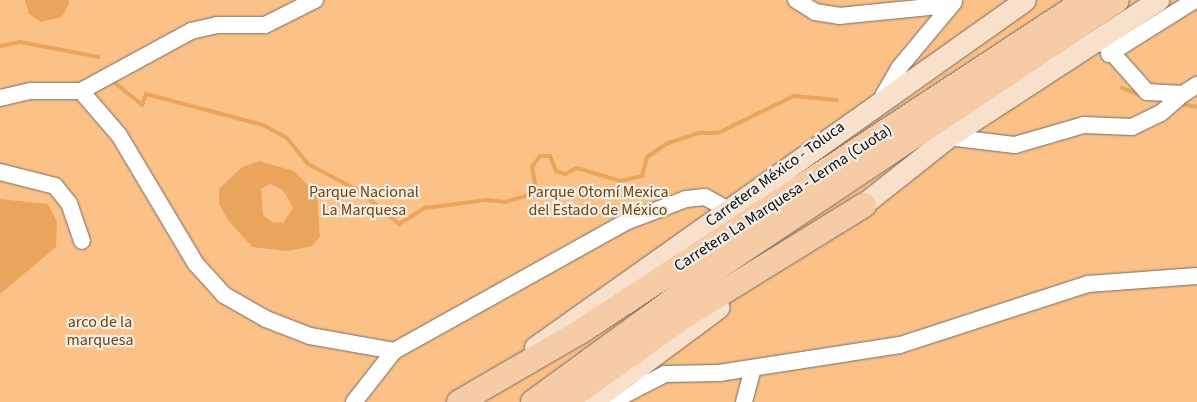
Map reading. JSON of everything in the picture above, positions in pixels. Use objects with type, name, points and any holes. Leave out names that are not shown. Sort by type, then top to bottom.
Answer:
[{"type":"highway","name":"Carretera La Marquesa - Lerma (Cuota)","points":[[468,396],[583,330],[1086,0]]},
{"type":"highway","name":"Carretera La Marquesa - Lerma (Cuota)","points":[[533,402],[717,268],[1117,0]]},
{"type":"highway","points":[[564,402],[683,316],[864,205]]},
{"type":"main road","name":"Carretera México - Toluca","points":[[454,402],[468,396],[884,96],[1024,0]]},
{"type":"main road","points":[[591,402],[864,205],[948,137],[1104,46],[1158,0]]},
{"type":"street","points":[[796,0],[815,12],[838,16],[954,3]]},
{"type":"street","points":[[1180,97],[1147,92],[1104,46],[1195,0]]},
{"type":"street","points":[[0,98],[30,91],[81,91],[191,31],[218,25],[265,25],[307,1]]},
{"type":"street","points":[[884,96],[954,3]]},
{"type":"street","points":[[948,137],[1015,145],[1084,125],[1132,127],[1161,113],[1197,85]]},
{"type":"street","points":[[81,91],[119,135],[196,264],[224,295],[266,319],[310,336],[394,351]]},
{"type":"street","points":[[0,172],[55,186],[69,203],[82,241]]},
{"type":"street","points":[[354,402],[394,351],[628,221],[686,199],[705,197],[727,209]]},
{"type":"street","points":[[611,402],[666,374],[753,368],[900,345],[978,323],[1088,284],[1197,276]]},
{"type":"street","points":[[744,402],[753,368]]},
{"type":"green space","name":"Parque Nacional La Marquesa","points":[[0,0],[1197,0],[1197,402],[0,402]]},
{"type":"shaded area","points":[[25,0],[69,0],[69,4],[62,17],[41,22],[29,14]]},
{"type":"shaded area","points":[[259,161],[294,171],[317,194],[320,237],[312,246],[288,251],[252,247],[228,220],[219,204],[219,189],[242,167]],"holes":[[[270,184],[283,190],[293,208],[283,223],[272,222],[263,215],[261,189]]]},
{"type":"shaded area","points":[[0,199],[48,204],[57,222],[56,247],[0,294]]},
{"type":"waterway","points":[[0,46],[20,42],[99,57]]},
{"type":"waterway","points":[[115,83],[142,105],[146,94],[263,125],[287,138],[308,164],[361,192],[399,224],[425,208],[487,200],[505,202],[526,196],[536,189],[532,167],[540,156],[550,156],[556,171],[565,174],[577,168],[620,181],[642,176],[647,157],[668,143],[698,133],[718,133],[794,96],[837,100]]},
{"type":"waterway","points":[[1122,88],[1143,96]]},
{"type":"waterway","points":[[1179,104],[1197,107]]},
{"type":"park label","name":"Parque Otomí Mexica del Estado de México","points":[[598,201]]},
{"type":"park label","name":"arco de la marquesa","points":[[100,331]]}]
